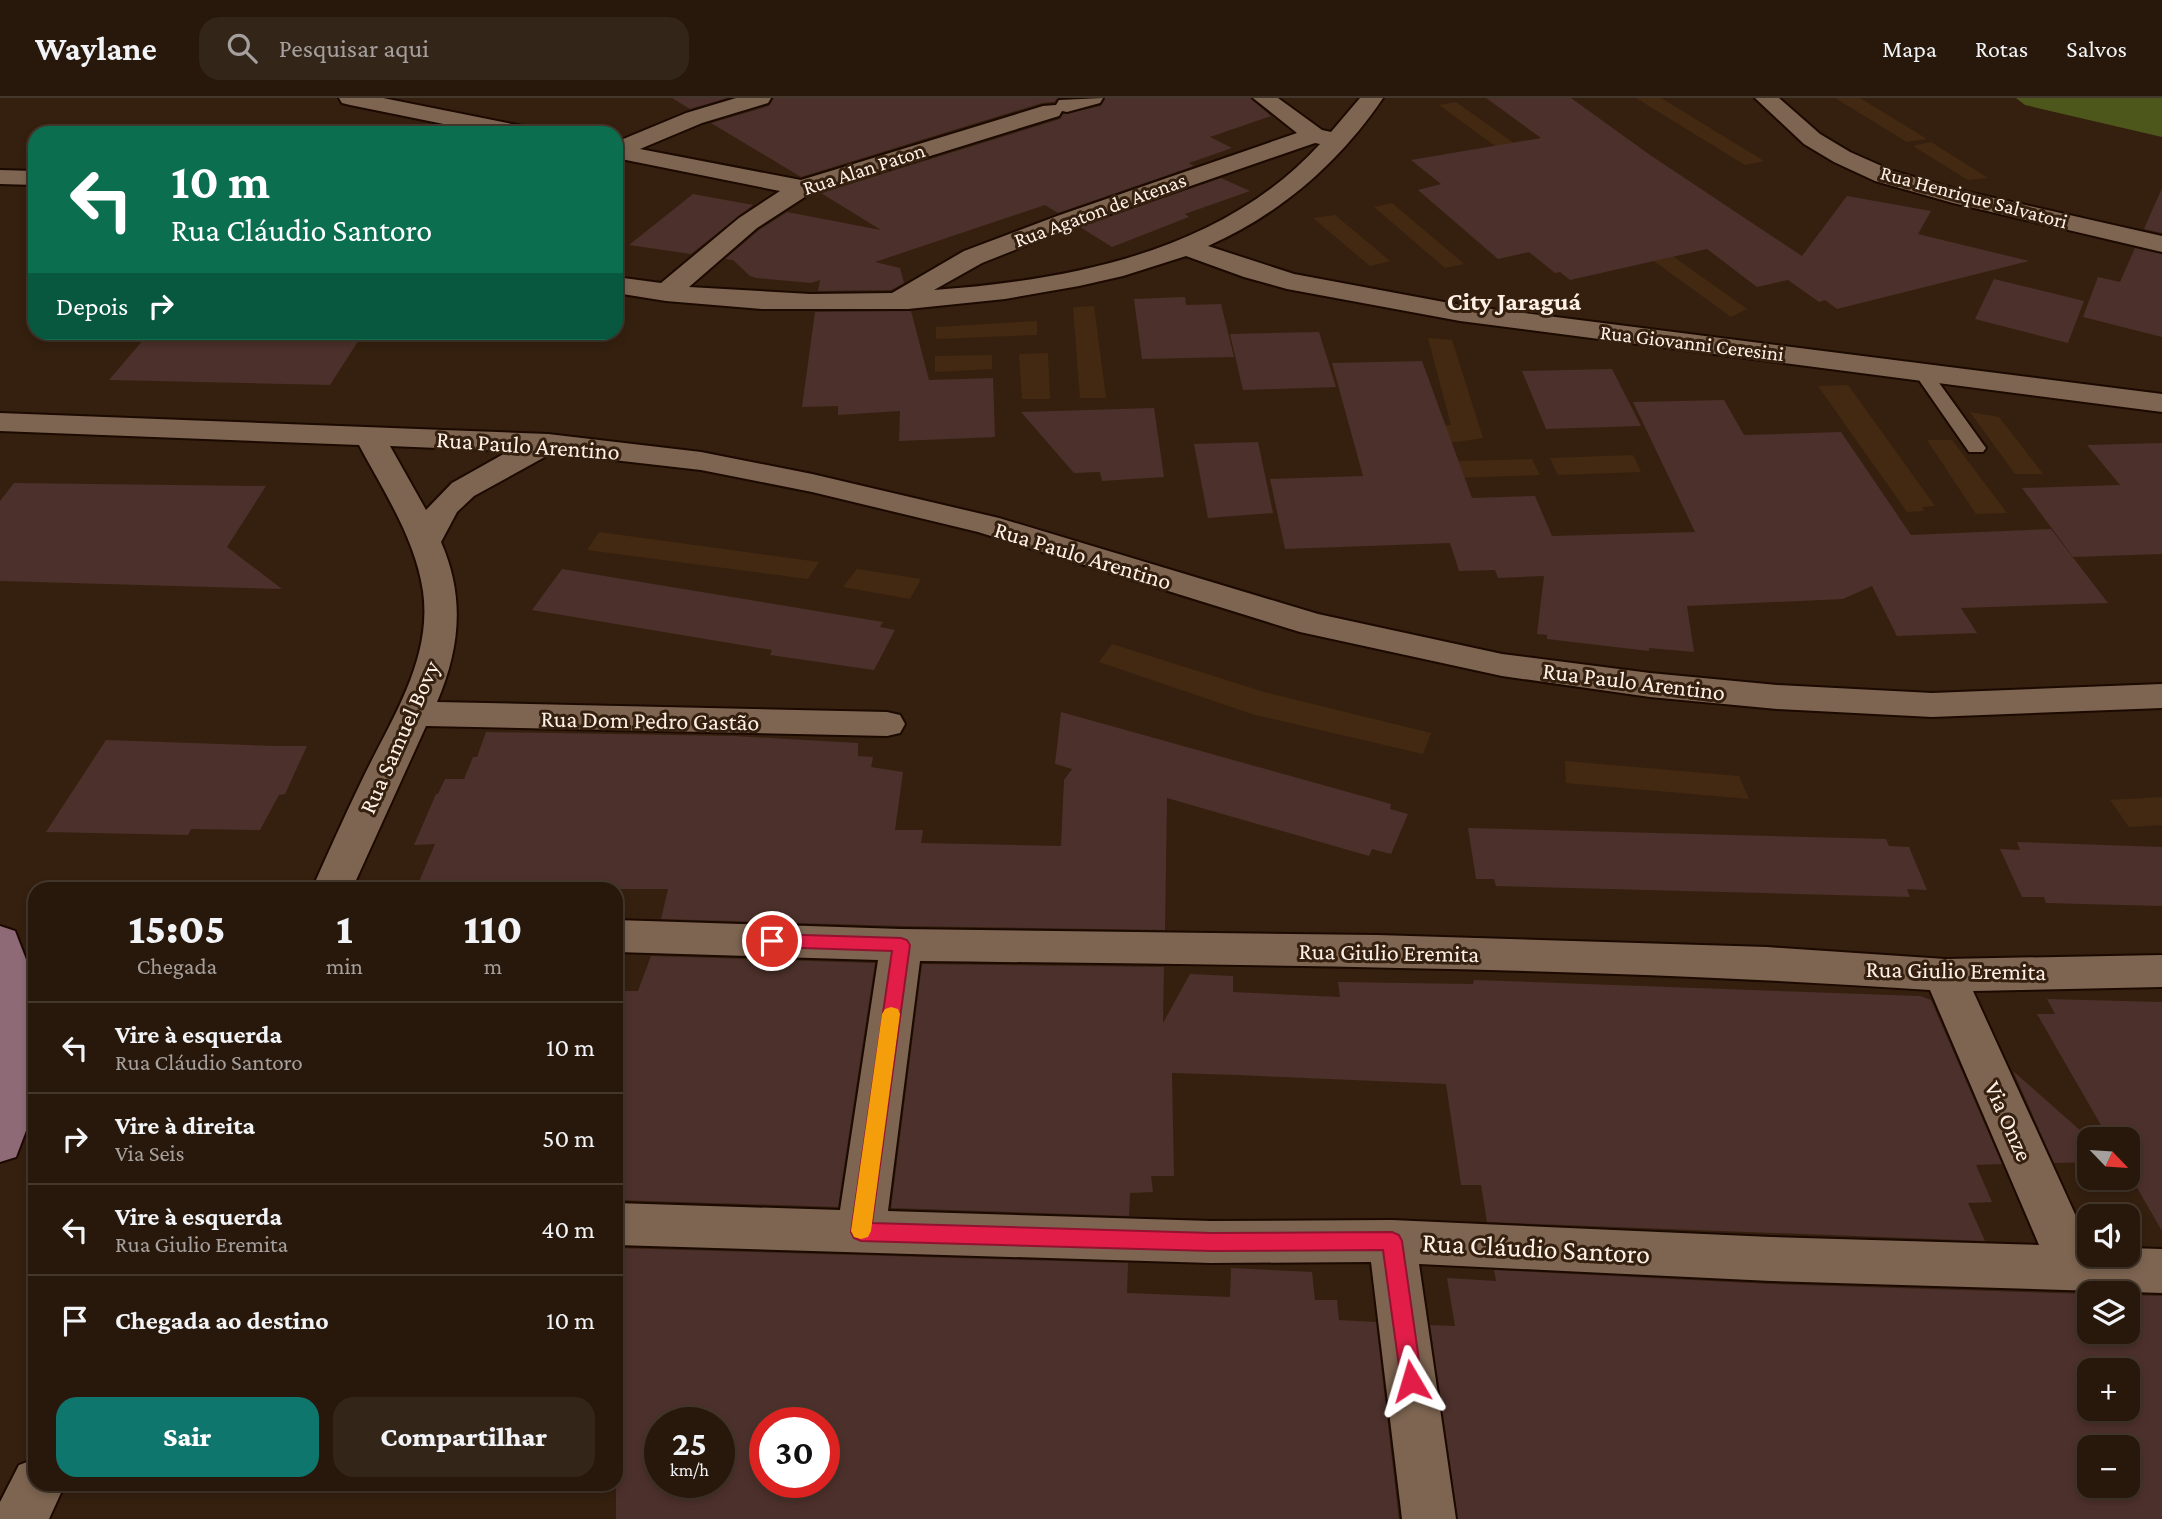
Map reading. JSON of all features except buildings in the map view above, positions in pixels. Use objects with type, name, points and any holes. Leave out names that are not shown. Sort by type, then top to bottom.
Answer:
[{"type":"main road","points":[[0,942],[6,962],[4,1128],[0,1143]]},
{"type":"street","points":[[349,98],[447,108],[501,126]]},
{"type":"street","points":[[623,148],[694,118],[760,98]]},
{"type":"street","name":"Rua Alan Paton","points":[[666,293],[748,223],[802,188],[1092,98]]},
{"type":"street","points":[[1264,98],[1325,138]]},
{"type":"street","points":[[623,286],[666,293],[788,303],[895,303],[968,296],[1100,275],[1156,260],[1188,247],[1278,196],[1304,174],[1325,138],[1372,98]]},
{"type":"street","name":"Rua Henrique Salvatori","points":[[1766,98],[1812,139],[1842,157],[1884,176],[1952,195],[2162,244]]},
{"type":"street","name":"Rua Agaton de Atenas","points":[[895,303],[973,257],[1066,221],[1325,138]]},
{"type":"street","points":[[623,152],[802,188]]},
{"type":"street","points":[[0,177],[28,178]]},
{"type":"street","name":"Rua Giovanni Ceresini","points":[[1188,247],[1255,273],[1357,297],[1547,326],[1921,370],[2162,403]]},
{"type":"street","name":"Rua Paulo Arentino","points":[[0,422],[368,434],[548,443],[701,461],[879,498],[988,526],[1311,624],[1502,664],[1650,685],[1842,701],[1932,705],[2162,696]]},
{"type":"street","name":"Rua Samuel Bovy","points":[[335,882],[382,776],[414,714],[441,637],[441,596],[426,541],[368,434]]},
{"type":"street","points":[[426,541],[444,507],[453,497],[509,462],[548,443]]},
{"type":"street","name":"Rua Dom Pedro Gastão","points":[[414,714],[887,724]]},
{"type":"street","name":"Rua Giulio Eremita","points":[[623,936],[901,945],[1377,951],[1767,963],[1945,975],[2162,971]]},
{"type":"street","points":[[861,1232],[901,945]]},
{"type":"street","name":"Via Onze","points":[[1945,975],[2073,1267]]},
{"type":"street","name":"Rua Cláudio Santoro","points":[[623,1224],[1211,1242],[1392,1241],[1771,1259],[2162,1270]]},
{"type":"street","points":[[1392,1241],[1429,1519]]},
{"type":"street","points":[[20,1519],[34,1491]]},
{"type":"lane","points":[[1921,370],[1976,449]]},
{"type":"shaded area","points":[[1636,98],[1661,98],[1764,161],[1745,165]]},
{"type":"shaded area","points":[[1835,98],[1860,98],[1927,139],[1907,142]]},
{"type":"shaded area","points":[[1456,102],[1747,309],[1731,317],[1439,105]]},
{"type":"shaded area","points":[[1931,142],[1988,178],[1968,180],[1913,146]]},
{"type":"shaded area","points":[[1392,203],[1464,264],[1445,268],[1374,207]]},
{"type":"shaded area","points":[[1335,215],[1390,261],[1370,266],[1313,218]]},
{"type":"shaded area","points":[[1094,306],[1106,398],[1080,398],[1073,307]]},
{"type":"shaded area","points":[[1037,321],[1037,335],[936,339],[936,327]]},
{"type":"shaded area","points":[[1428,338],[1452,340],[1483,438],[1456,442],[1377,442],[1376,427],[1451,425]]},
{"type":"shaded area","points":[[1048,353],[1050,399],[1022,399],[1019,354]]},
{"type":"shaded area","points":[[992,355],[992,369],[935,372],[935,356]]},
{"type":"shaded area","points":[[1848,385],[1935,506],[1922,507],[1924,511],[1907,512],[1818,386]]},
{"type":"shaded area","points":[[1970,412],[1999,417],[2043,474],[2015,474]]},
{"type":"shaded area","points":[[1927,440],[1952,440],[2007,513],[1976,514]]},
{"type":"shaded area","points":[[1633,455],[1641,472],[1558,475],[1550,458]]},
{"type":"shaded area","points":[[1532,459],[1540,475],[1391,480],[1385,463]]},
{"type":"shaded area","points":[[599,532],[819,562],[808,579],[587,550]]},
{"type":"shaded area","points":[[857,569],[921,579],[910,599],[843,587]]},
{"type":"shaded area","points":[[1112,644],[1264,692],[1431,733],[1423,754],[1252,714],[1099,662]]},
{"type":"shaded area","points":[[1565,761],[1739,776],[1749,799],[1566,783]]},
{"type":"shaded area","points":[[2162,797],[2162,825],[2129,827],[2110,800]]},
{"type":"green space","points":[[2016,98],[2162,98],[2162,137],[2025,105]]},
{"type":"slow traffic","points":[[861,1231],[891,1014]]},
{"type":"district","name":"City Jaraguá","points":[[1514,301]]},
{"type":"route","points":[[772,941],[901,945],[861,1232],[1211,1242],[1392,1241],[1411,1381]]}]
